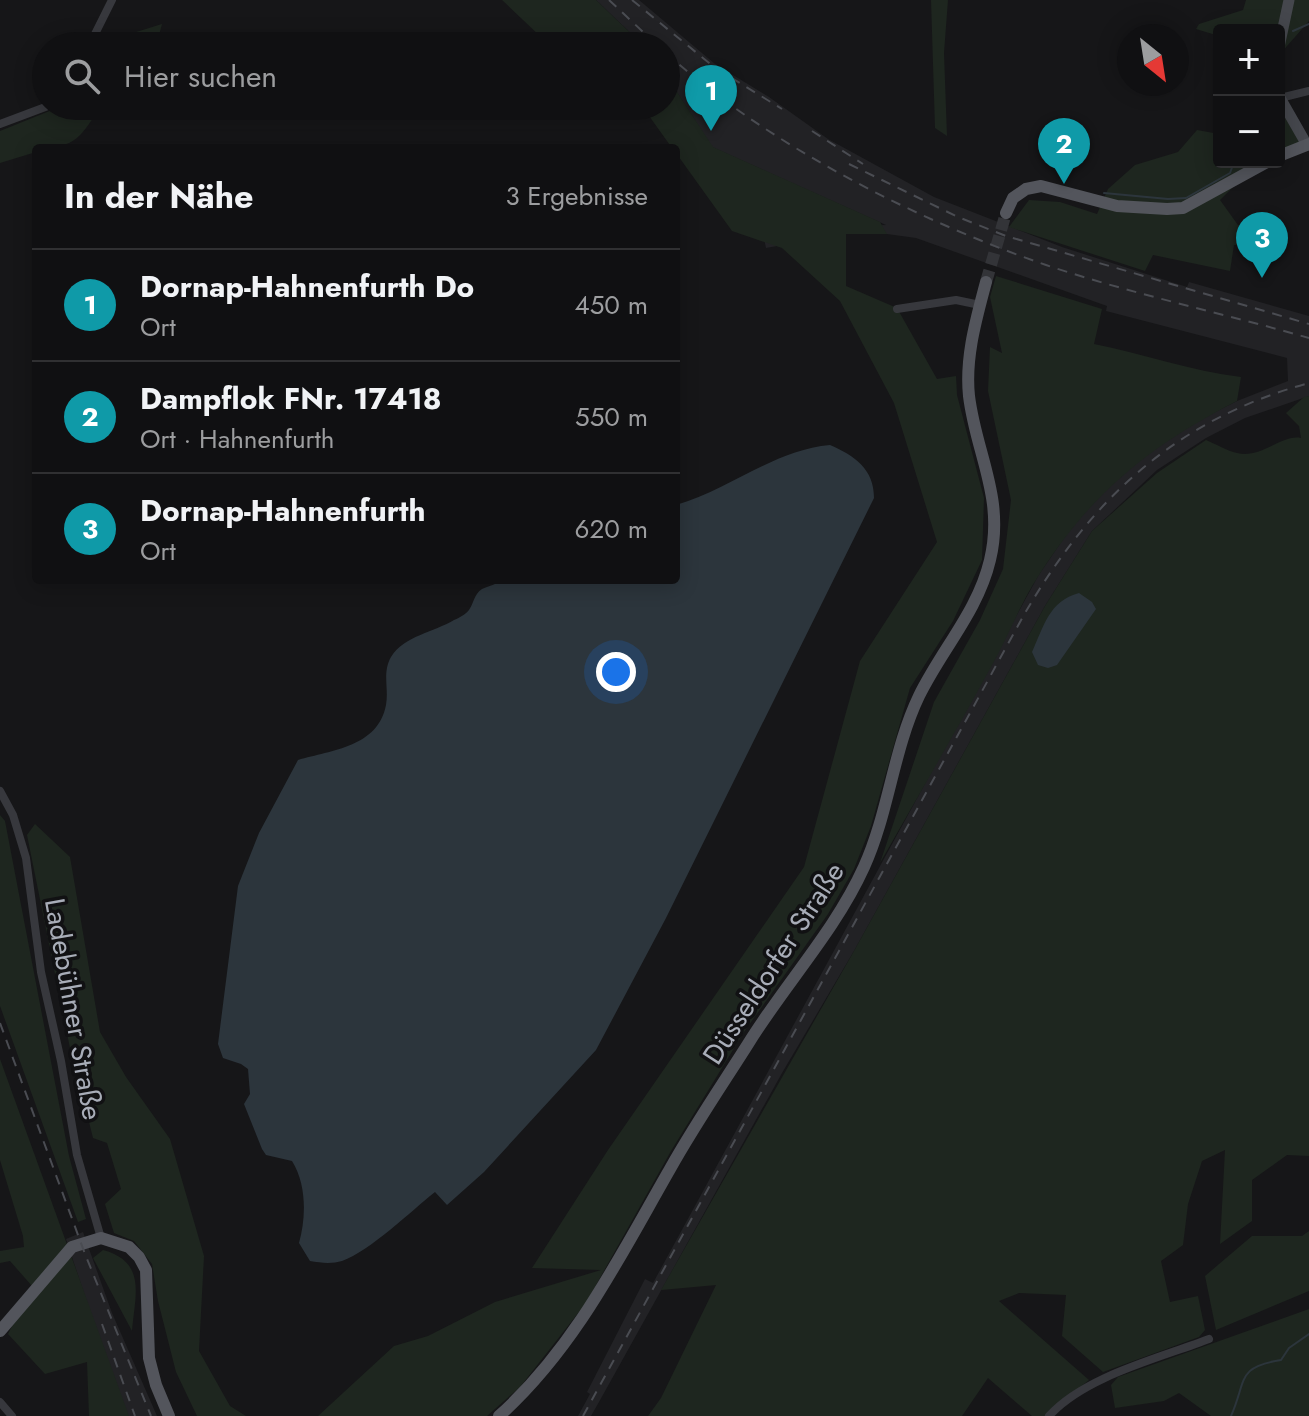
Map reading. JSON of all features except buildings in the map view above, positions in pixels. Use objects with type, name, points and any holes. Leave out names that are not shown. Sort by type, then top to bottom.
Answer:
[{"type":"main road","points":[[1285,154],[1308,145]]},
{"type":"main road","points":[[1006,213],[1013,198],[1026,189],[1041,186],[1117,206],[1183,208],[1256,168]]},
{"type":"main road","name":"Düsseldorfer Straße","points":[[499,1416],[554,1357],[592,1306],[675,1161],[754,1034],[837,914],[863,868],[882,820],[913,711],[936,665],[973,606],[990,558],[994,525],[993,496],[969,394],[968,361],[986,282]]},
{"type":"main road","points":[[0,1331],[72,1247],[101,1238],[129,1247],[146,1270],[149,1358],[169,1416]]},
{"type":"street","points":[[96,32],[112,0]]},
{"type":"street","points":[[1284,24],[1289,0]]},
{"type":"street","points":[[1285,96],[1309,91]]},
{"type":"street","points":[[1285,106],[1308,145]]},
{"type":"street","points":[[0,124],[32,112]]},
{"type":"street","points":[[897,309],[956,300],[980,305]]},
{"type":"street","name":"Ladebühner Straße","points":[[0,791],[13,815],[26,858],[41,972],[61,1061],[77,1155],[101,1238]]},
{"type":"street","points":[[1049,1416],[1055,1409],[1105,1378],[1209,1339]]},
{"type":"street","points":[[0,1402],[12,1416]]},
{"type":"shaded area","points":[[502,0],[596,0],[629,32],[536,32]]},
{"type":"shaded area","points":[[596,0],[639,0],[677,32],[629,32]]},
{"type":"shaded area","points":[[931,0],[948,0],[944,53],[947,136],[935,128]]},
{"type":"shaded area","points":[[1246,0],[1309,0],[1309,21],[1285,48],[1285,24],[1213,24],[1213,34],[1196,29],[1199,24],[1243,10]]},
{"type":"shaded area","points":[[162,24],[160,32],[136,32]]},
{"type":"shaded area","points":[[680,35],[715,64],[828,139],[934,197],[1062,247],[1187,287],[1189,282],[1309,316],[1309,396],[1245,418],[1206,438],[1157,470],[1092,531],[1045,606],[591,1416],[578,1416],[590,1394],[587,1392],[645,1279],[653,1283],[1038,576],[1070,529],[1106,489],[1149,452],[1187,426],[1237,401],[1288,381],[1287,358],[1106,311],[1107,306],[916,238],[844,234],[766,248],[764,239],[843,226],[886,225],[712,147],[680,97]]},
{"type":"shaded area","points":[[680,96],[713,147],[880,222],[887,234],[846,234],[846,286],[897,308],[937,379],[956,376],[957,395],[984,498],[982,560],[953,621],[910,688],[871,826],[854,869],[828,914],[744,1032],[671,1151],[586,1303],[520,1387],[487,1416],[318,1416],[394,1346],[428,1336],[495,1302],[601,1270],[532,1268],[608,1150],[804,867],[860,661],[937,542],[894,403],[840,301],[782,248],[732,231],[680,159],[680,144],[669,144],[652,120],[680,120]]},
{"type":"shaded area","points":[[1285,111],[1303,143],[1285,151]]},
{"type":"shaded area","points":[[32,118],[91,120],[82,133],[69,143],[32,144],[32,153],[0,163],[0,131]]},
{"type":"shaded area","points":[[1197,130],[1213,133],[1213,168],[1252,168],[1220,200],[1238,225],[1261,221],[1263,246],[1234,245],[1230,271],[1153,255],[1145,271],[1009,227],[1029,200],[1060,202],[1097,214],[1108,189],[1135,165],[1178,152]]},
{"type":"shaded area","points":[[996,276],[1102,309],[1094,344],[1241,377],[1237,401],[1177,435],[1125,474],[1080,519],[1059,546],[1032,586],[991,667],[880,863],[934,702],[980,620],[1003,569],[1011,500],[988,391],[990,347],[1002,353],[990,297]]},
{"type":"shaded area","points":[[1309,396],[1309,1156],[1287,1155],[1252,1180],[1252,1221],[1220,1244],[1225,1150],[1202,1161],[1188,1204],[1183,1245],[1161,1261],[1170,1302],[1198,1296],[1205,1330],[1199,1337],[1103,1372],[1062,1336],[1066,1295],[1019,1293],[999,1301],[1089,1380],[1045,1416],[1032,1416],[988,1378],[962,1416],[648,1416],[661,1398],[716,1285],[661,1290],[1045,606],[1092,531],[1157,473],[1206,440],[1229,451],[1246,454],[1301,438],[1299,426],[1286,413]]},
{"type":"shaded area","points":[[830,445],[847,454],[867,471],[874,498],[666,918],[596,1050],[484,1172],[447,1205],[435,1192],[353,1256],[334,1263],[310,1261],[299,1243],[304,1202],[297,1170],[292,1161],[266,1155],[262,1149],[244,1104],[250,1094],[248,1069],[223,1058],[218,1044],[238,886],[259,833],[298,760],[352,744],[374,730],[386,705],[387,669],[391,657],[411,639],[464,614],[482,589],[494,584],[680,584],[680,504],[809,448]]},
{"type":"shaded area","points":[[1079,593],[1096,609],[1057,665],[1048,668],[1038,665],[1032,652],[1044,624],[1054,608]]},
{"type":"shaded area","points":[[0,815],[5,821],[69,1156],[86,1219],[78,1222],[0,1006]]},
{"type":"shaded area","points":[[35,824],[70,857],[100,1032],[126,1077],[170,1139],[204,1256],[199,1351],[230,1406],[246,1416],[197,1416],[176,1372],[152,1264],[134,1241],[114,1233],[105,1204],[121,1189],[107,1143],[93,1138],[77,1074],[85,1064],[81,1053],[70,1048],[27,835]]},
{"type":"shaded area","points":[[0,1059],[129,1416],[89,1416],[87,1362],[45,1374],[8,1334],[32,1286],[10,1261],[0,1263],[0,1251],[24,1247],[0,1160]]},
{"type":"shaded area","points":[[1309,1231],[1309,1291],[1216,1330],[1205,1276],[1252,1236],[1302,1236]]},
{"type":"shaded area","points":[[83,1232],[112,1313],[157,1416],[125,1416],[66,1239]]},
{"type":"shaded area","points":[[103,1250],[117,1255],[132,1271],[136,1293],[132,1331],[93,1258]]},
{"type":"shaded area","points":[[1309,1309],[1309,1416],[1211,1416],[1179,1393],[1164,1401],[1115,1408],[1111,1385],[1118,1377]]},
{"type":"waterway","points":[[1293,31],[1309,24]]},
{"type":"waterway","points":[[1104,193],[1186,198],[1230,173],[1232,168]]},
{"type":"waterway","points":[[1231,1416],[1250,1371],[1281,1360],[1289,1348],[1309,1334]]},
{"type":"tunnel","points":[[986,282],[1006,213]]},
{"type":"railway","points":[[609,0],[643,32]]},
{"type":"railway","points":[[632,0],[671,32]]},
{"type":"railway","points":[[680,39],[714,67],[782,109]]},
{"type":"railway","points":[[680,65],[750,119],[797,149],[946,226],[1078,275],[1309,338]]},
{"type":"railway","points":[[812,131],[863,164]]},
{"type":"railway","points":[[849,164],[958,217],[1006,236],[1309,324]]},
{"type":"railway","points":[[583,1416],[1051,571],[1110,499],[1143,468],[1179,441],[1218,418],[1262,398],[1309,383]]},
{"type":"railway","points":[[0,1023],[85,1254],[151,1416]]},
{"type":"railway","points":[[102,1324],[135,1416]]},
{"type":"place","name":"Dornap-Hahnenfurth Do","points":[[711,131]]},
{"type":"place","name":"Dampflok FNr. 17418","points":[[1064,184]]},
{"type":"place","name":"Dornap-Hahnenfurth","points":[[1262,278]]}]
